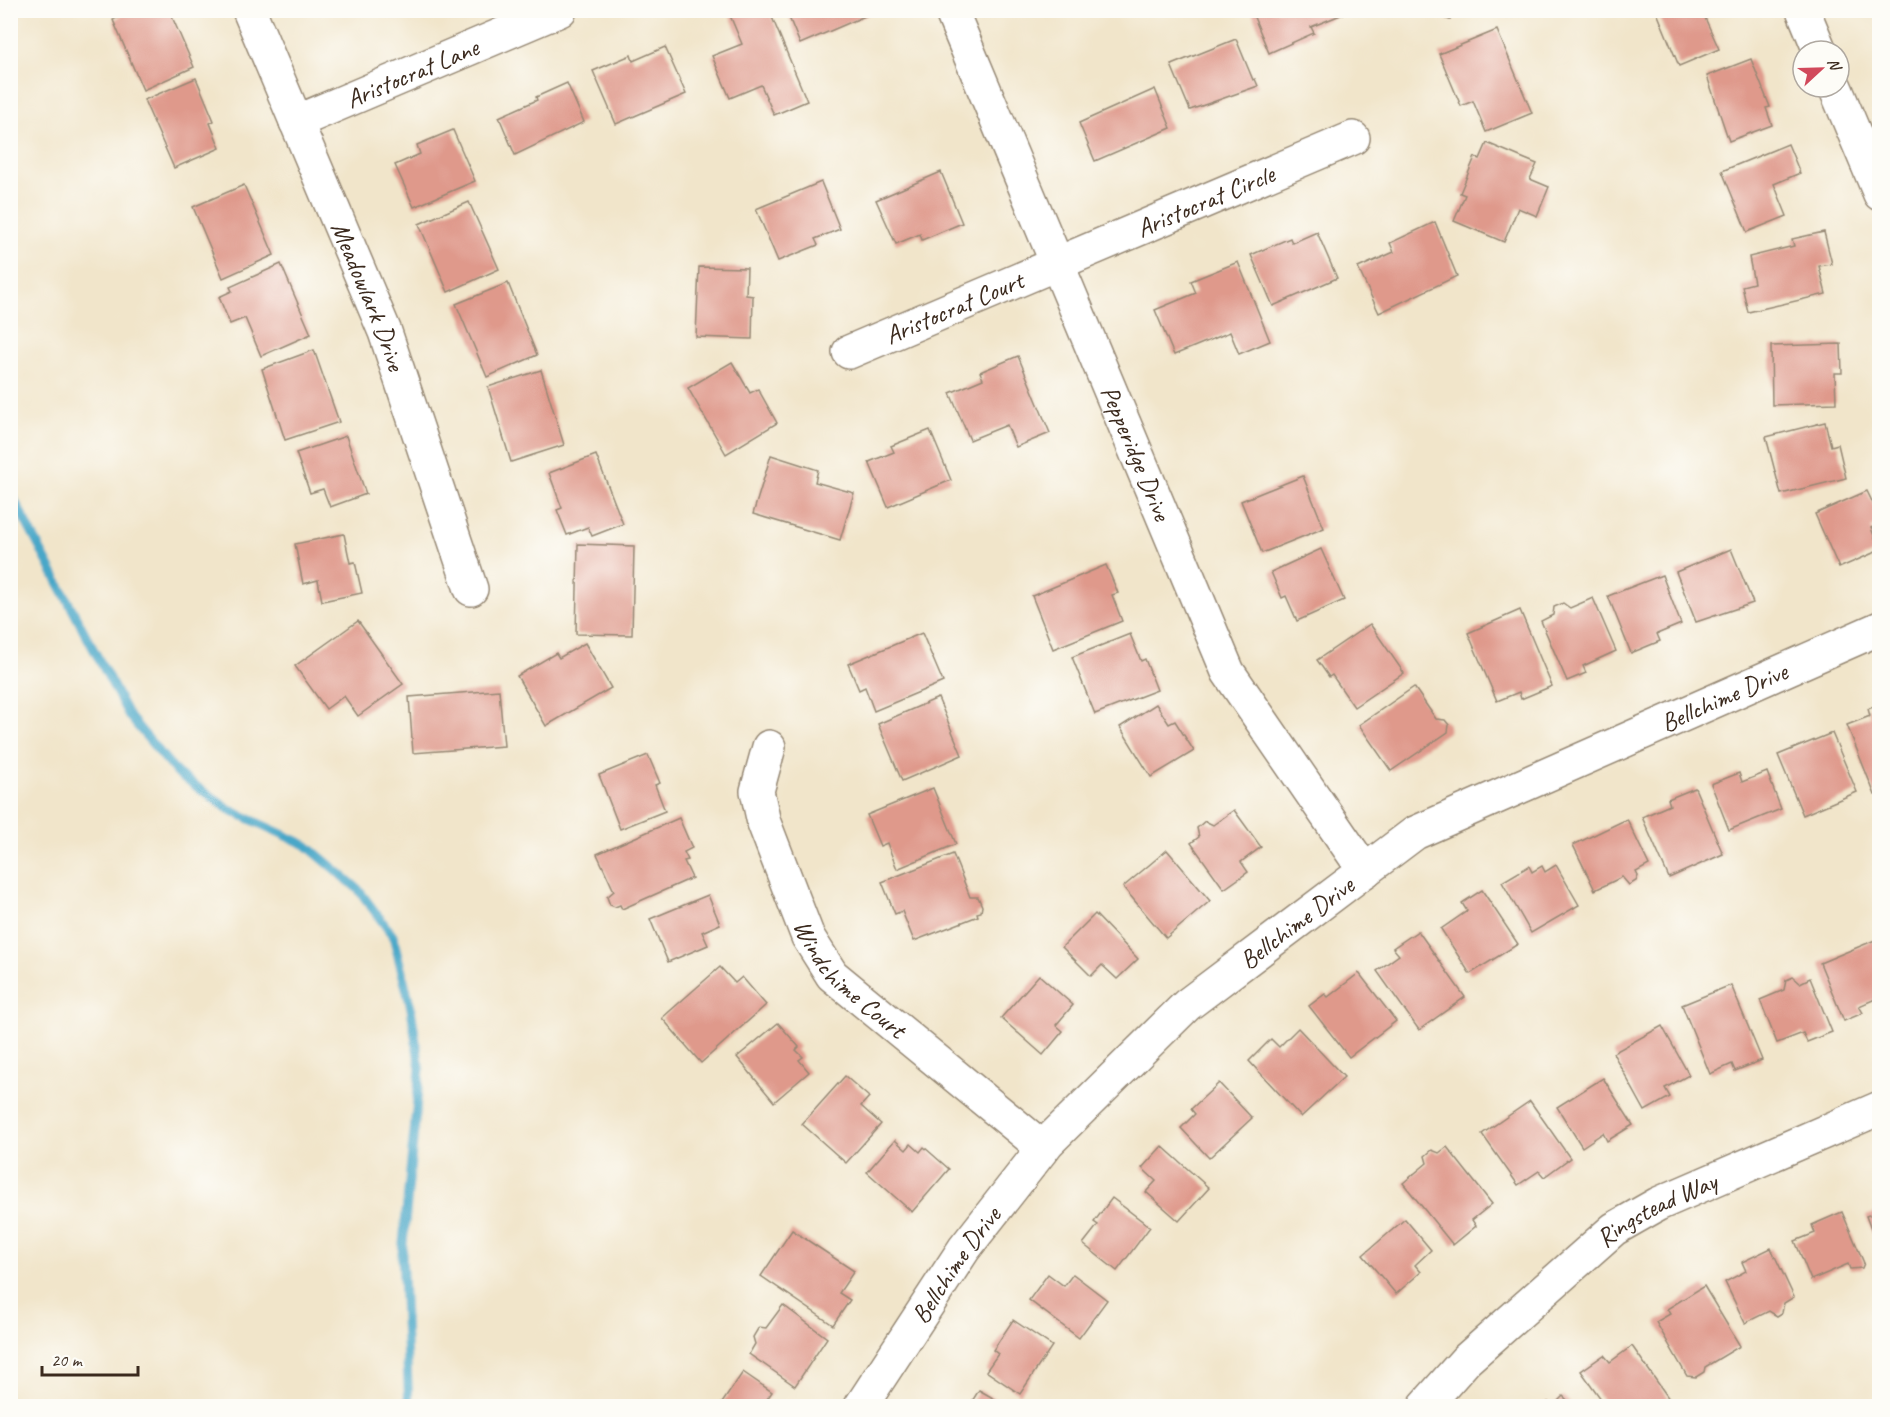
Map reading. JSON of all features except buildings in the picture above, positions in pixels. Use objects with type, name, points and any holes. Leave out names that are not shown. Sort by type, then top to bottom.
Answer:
[{"type":"street","name":"Meadowlark Drive","points":[[249,10],[385,332],[471,589]]},
{"type":"street","name":"Aristocrat Lane","points":[[296,123],[560,10]]},
{"type":"street","name":"Pepperidge Drive","points":[[951,10],[1228,672],[1365,871]]},
{"type":"street","points":[[1803,10],[1815,39]]},
{"type":"street","points":[[1840,99],[1879,191]]},
{"type":"street","name":"Aristocrat Circle","points":[[1058,263],[1353,138]]},
{"type":"street","name":"Aristocrat Court","points":[[849,352],[1058,263]]},
{"type":"street","name":"Bellchime Drive","points":[[861,1407],[964,1249],[1043,1148],[1187,1005],[1415,833],[1880,628]]},
{"type":"street","name":"Windchime Court","points":[[769,747],[757,790],[764,823],[808,937],[832,975],[1043,1148]]},
{"type":"street","name":"Ringstead Way","points":[[1425,1407],[1466,1360],[1614,1229],[1658,1204],[1880,1108]]},
{"type":"waterway","points":[[10,492],[129,716],[177,773],[230,810],[306,845],[358,889],[393,936],[411,1008],[420,1069],[402,1254],[409,1406]]}]
